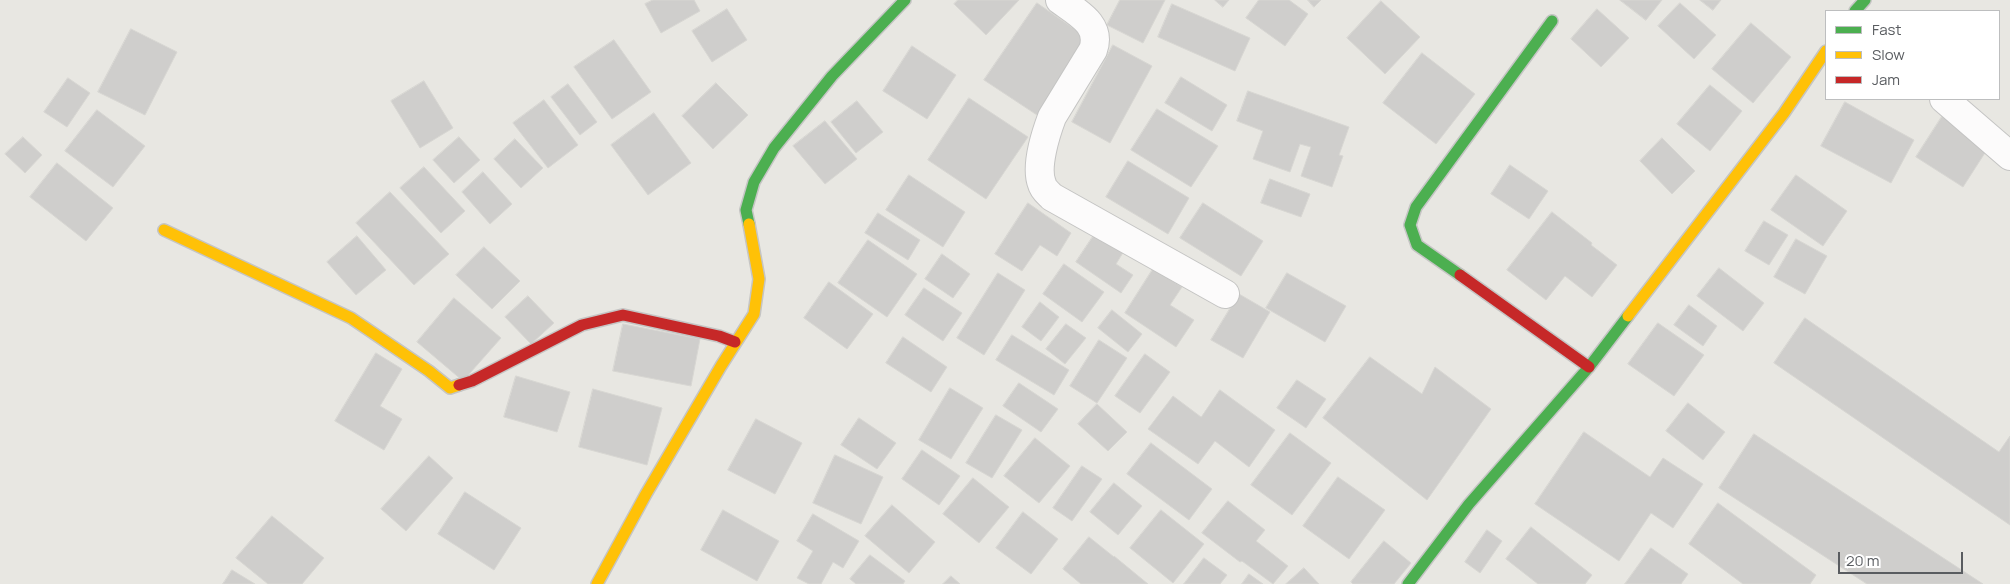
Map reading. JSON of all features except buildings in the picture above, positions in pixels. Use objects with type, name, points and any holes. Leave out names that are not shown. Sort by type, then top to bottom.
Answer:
[{"type":"street","points":[[597,584],[646,494],[735,342],[754,314],[759,279],[746,210],[754,182],[774,148],[832,76],[905,0]]},
{"type":"street","points":[[1060,0],[1081,15],[1093,28],[1096,40],[1093,50],[1052,117],[1044,141],[1040,176],[1042,186],[1052,197],[1225,294]]},
{"type":"street","points":[[1856,10],[1865,0]]},
{"type":"street","points":[[1552,21],[1416,207],[1410,225],[1417,245],[1589,366]]},
{"type":"street","points":[[1408,584],[1469,504],[1589,366],[1784,113],[1825,53]]},
{"type":"street","points":[[1945,100],[2010,156]]},
{"type":"street","points":[[164,230],[352,318],[429,370],[450,388],[472,381],[582,325],[623,315],[718,336],[735,342]]},
{"type":"traffic: fast","points":[[749,224],[746,210],[754,182],[774,148],[832,76],[905,0]]},
{"type":"traffic: fast","points":[[1856,10],[1865,0]]},
{"type":"traffic: fast","points":[[1460,275],[1417,245],[1410,225],[1416,207],[1552,21]]},
{"type":"traffic: fast","points":[[1408,584],[1469,504],[1589,367],[1628,316]]},
{"type":"traffic: slow","points":[[1628,316],[1784,113],[1825,52]]},
{"type":"traffic: slow","points":[[597,584],[646,494],[721,366],[754,314],[759,279],[749,224]]},
{"type":"traffic: slow","points":[[164,230],[351,318],[429,371],[450,388],[459,385]]},
{"type":"traffic: jam","points":[[1460,275],[1589,367]]},
{"type":"traffic: jam","points":[[459,385],[472,381],[582,325],[623,315],[719,336],[735,342]]}]
